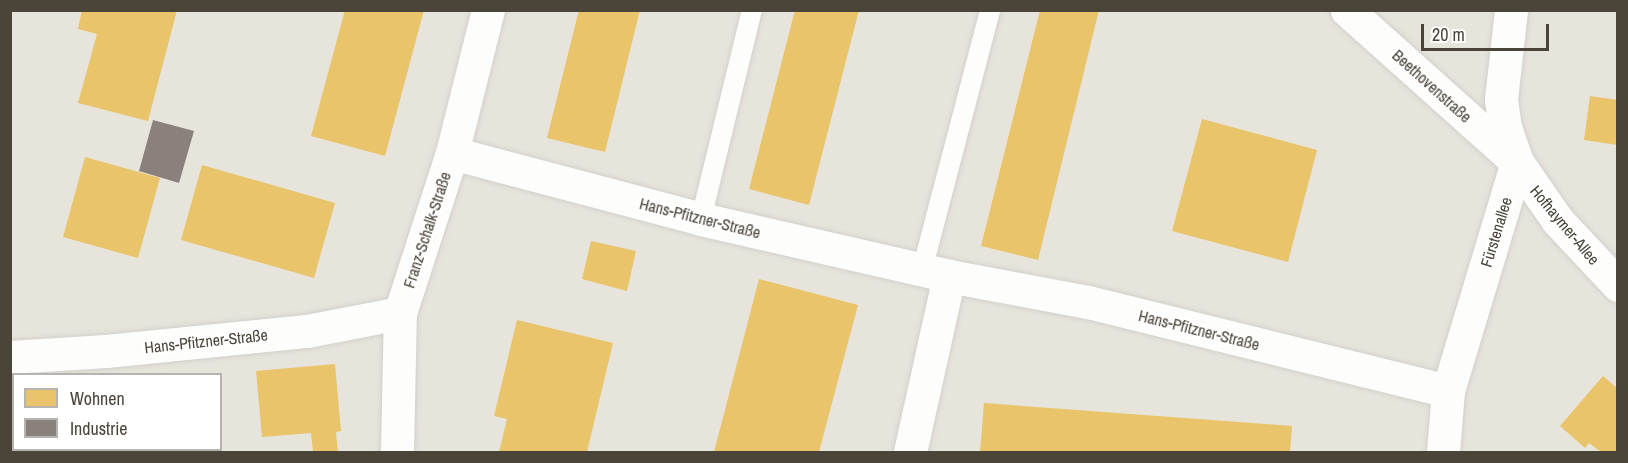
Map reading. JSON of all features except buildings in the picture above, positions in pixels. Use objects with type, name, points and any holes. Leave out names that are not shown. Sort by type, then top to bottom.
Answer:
[{"type":"street","name":"Franz-Schalk-Straße","points":[[397,453],[400,313],[452,153],[488,10]]},
{"type":"street","name":"Beethovenstraße","points":[[1347,10],[1517,162]]},
{"type":"street","points":[[1511,10],[1501,99],[1505,128],[1517,162]]},
{"type":"street","name":"Hans-Pfitzner-Straße","points":[[452,153],[701,219],[936,273],[1088,302],[1448,391]]},
{"type":"street","name":"Hofhaymer-Allee","points":[[1517,162],[1558,220],[1617,285]]},
{"type":"street","name":"Fürstenallee","points":[[1443,453],[1448,391],[1517,162]]},
{"type":"street","points":[[910,453],[936,273]]},
{"type":"street","name":"Hans-Pfitzner-Straße","points":[[10,357],[106,351],[307,331],[400,313]]},
{"type":"lane","points":[[701,219],[752,10]]},
{"type":"lane","points":[[936,273],[990,10]]},
{"type":"shaded area","points":[[10,11],[1617,11],[1617,452],[11,452]]}]
